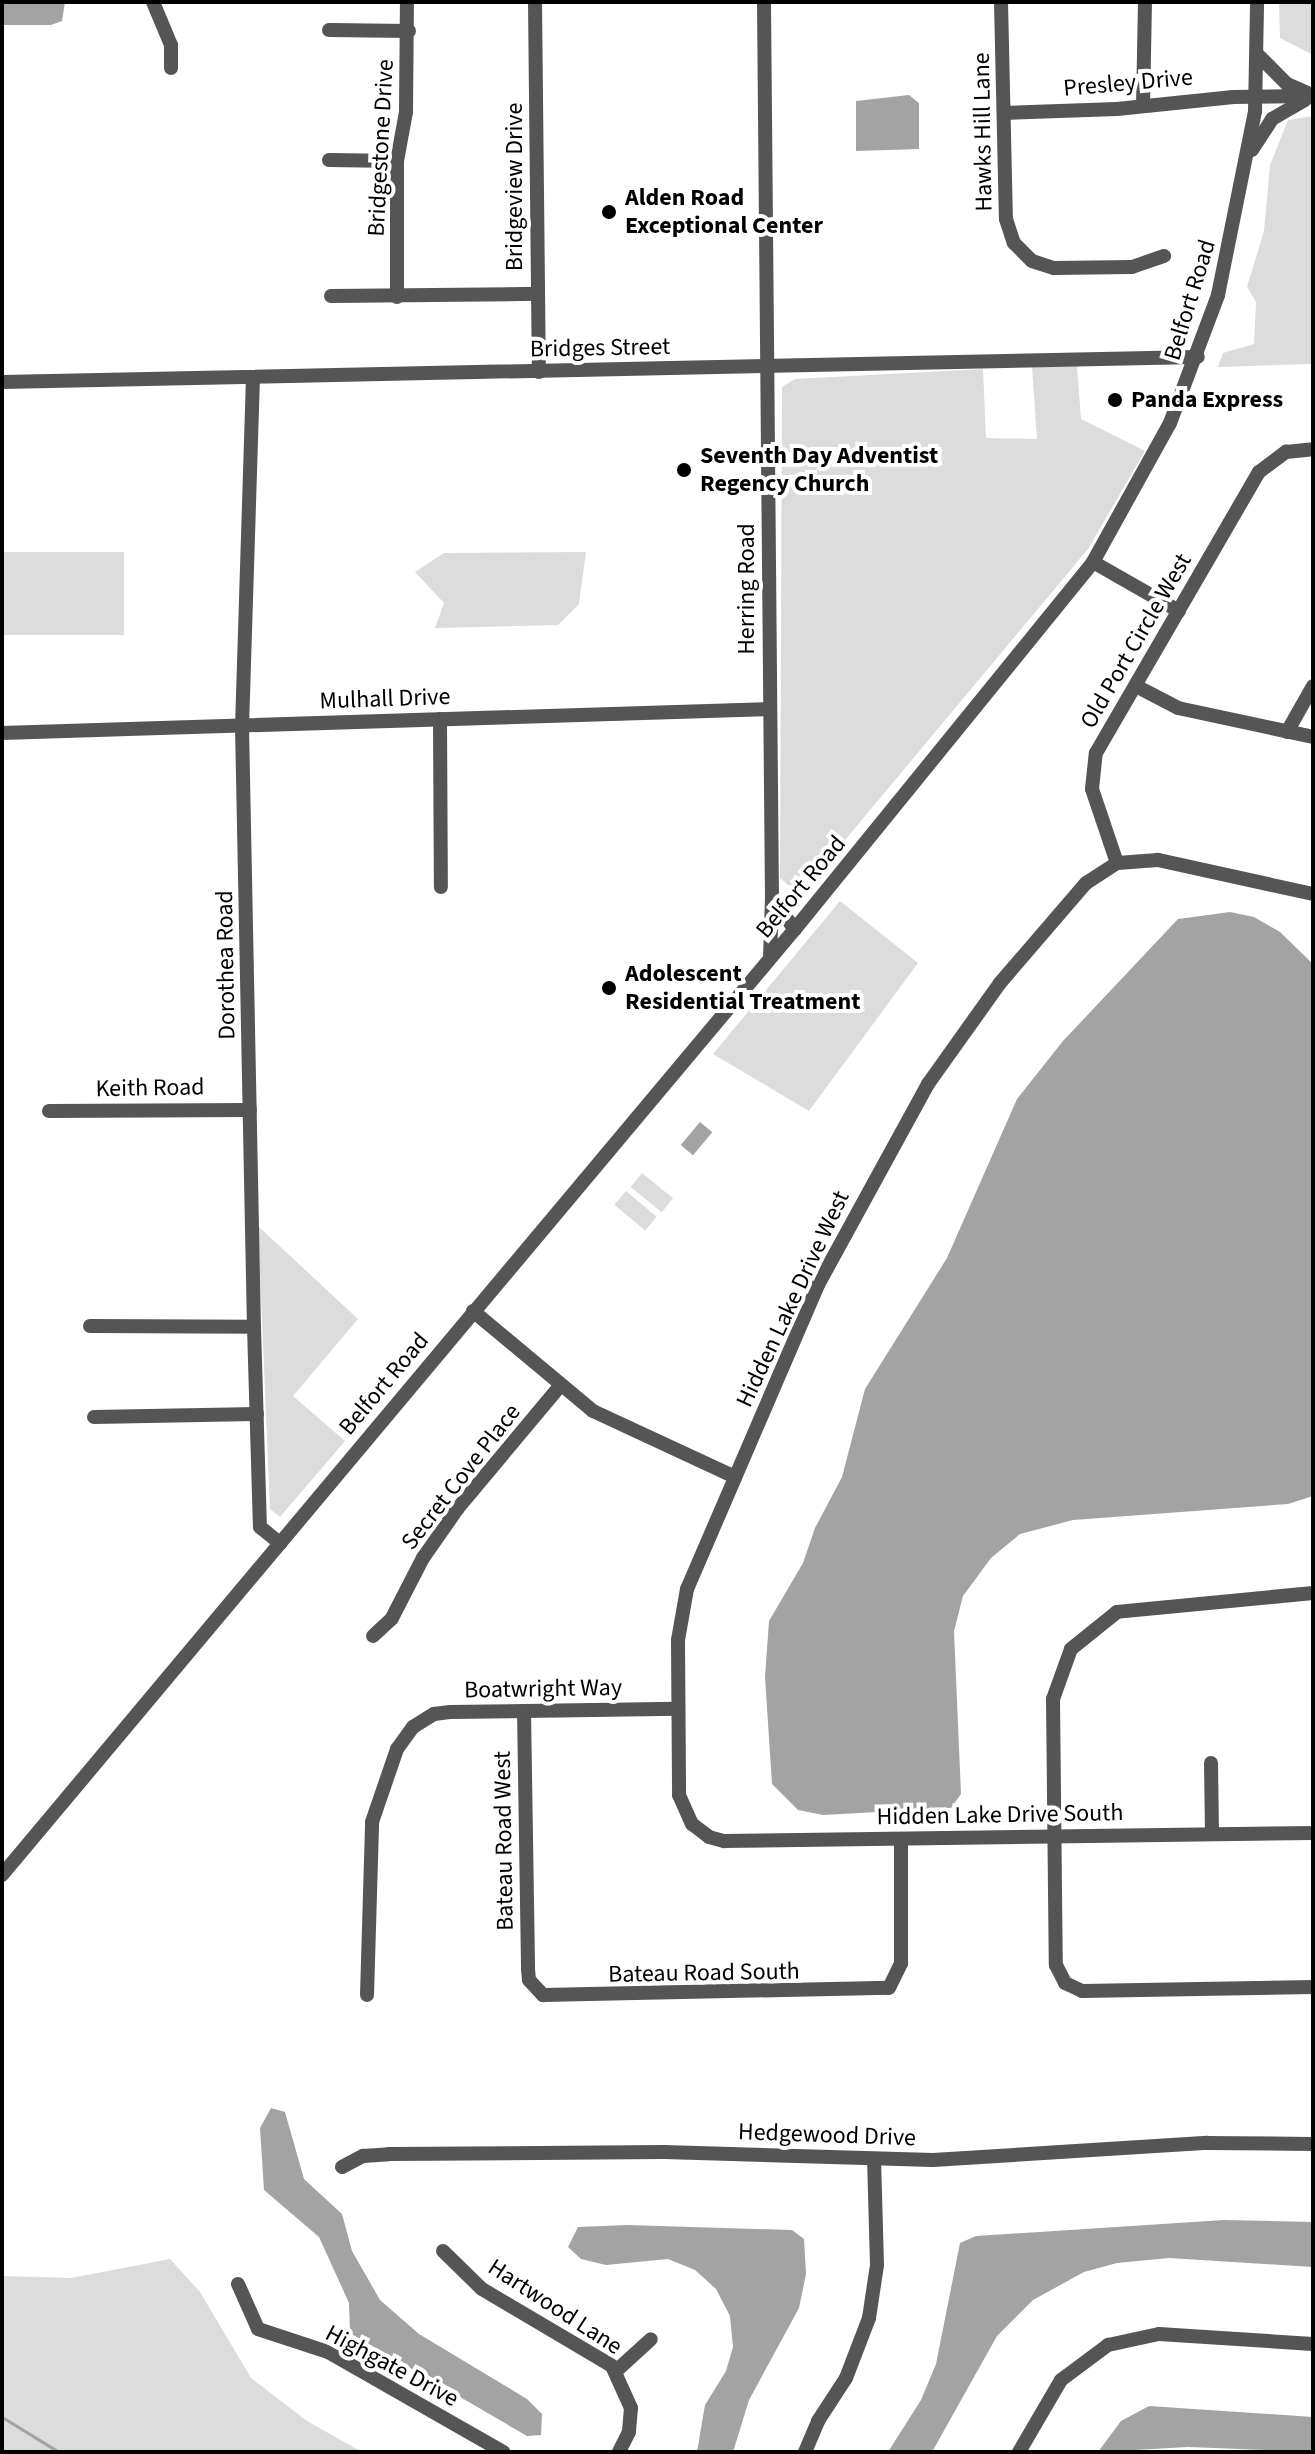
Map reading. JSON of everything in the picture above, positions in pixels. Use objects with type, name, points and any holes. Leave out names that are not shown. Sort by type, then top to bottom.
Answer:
[{"type":"street","points":[[153,2],[171,45],[171,68]]},
{"type":"street","name":"Bridgestone Drive","points":[[397,297],[397,161],[406,112],[407,2]]},
{"type":"street","name":"Bridgeview Drive","points":[[535,2],[539,372]]},
{"type":"street","name":"Herring Road","points":[[764,2],[770,958]]},
{"type":"street","name":"Hawks Hill Lane","points":[[1001,2],[1006,219],[1018,257],[1054,268],[1132,267],[1164,256]]},
{"type":"street","points":[[1143,106],[1145,2]]},
{"type":"street","name":"Belfort Road","points":[[2,1875],[795,929],[1059,610],[1093,562],[1136,492],[1198,357],[1218,295],[1249,154],[1256,97],[1257,2]]},
{"type":"street","points":[[329,30],[409,31]]},
{"type":"street","points":[[1257,54],[1287,84],[1313,96]]},
{"type":"street","points":[[1249,154],[1272,119],[1313,96]]},
{"type":"street","name":"Presley Drive","points":[[1004,113],[1313,96]]},
{"type":"street","points":[[329,160],[397,161]]},
{"type":"street","points":[[331,296],[538,294]]},
{"type":"street","name":"Bridges Street","points":[[2,382],[1198,357]]},
{"type":"street","name":"Dorothea Road","points":[[253,377],[242,726],[254,1327],[260,1527],[280,1543]]},
{"type":"street","name":"Old Port Circle West","points":[[1117,863],[1091,776],[1096,753],[1259,472],[1276,457],[1313,449]]},
{"type":"street","points":[[1093,562],[1179,611]]},
{"type":"street","points":[[1136,686],[1178,708],[1313,737]]},
{"type":"street","points":[[1287,732],[1313,686]]},
{"type":"street","name":"Mulhall Drive","points":[[2,733],[770,709]]},
{"type":"street","points":[[440,719],[441,887]]},
{"type":"street","points":[[1117,863],[1158,860],[1313,894]]},
{"type":"street","name":"Hidden Lake Drive West","points":[[692,1824],[679,1795],[678,1640],[684,1604],[735,1477],[825,1272],[949,1049],[1086,883],[1117,863]]},
{"type":"street","points":[[772,899],[795,929]]},
{"type":"street","name":"Keith Road","points":[[49,1111],[250,1110]]},
{"type":"street","points":[[473,1311],[560,1386],[613,1423],[735,1477]]},
{"type":"street","points":[[90,1326],[254,1327]]},
{"type":"street","name":"Secret Cove Place","points":[[373,1636],[392,1618],[423,1558],[458,1508],[560,1386]]},
{"type":"street","points":[[94,1417],[257,1414]]},
{"type":"street","points":[[1313,1593],[1269,1601],[1133,1607],[1086,1633],[1062,1667],[1053,1699],[1056,1965],[1065,1983],[1082,1991],[1313,1987]]},
{"type":"street","name":"Boatwright Way","points":[[367,1995],[372,1822],[397,1749],[413,1727],[434,1714],[678,1709]]},
{"type":"street","name":"Bateau Road West","points":[[524,1711],[528,1969]]},
{"type":"street","points":[[1211,1763],[1212,1834]]},
{"type":"street","name":"Hidden Lake Drive South","points":[[692,1824],[724,1841],[1313,1833]]},
{"type":"street","name":"Bateau Road South","points":[[528,1969],[535,1989],[553,1997],[879,1992],[895,1983],[901,1963],[901,1839]]},
{"type":"street","name":"Hedgewood Drive","points":[[342,2167],[363,2156],[389,2154],[664,2152],[874,2159],[1313,2144]]},
{"type":"street","points":[[805,2452],[818,2421],[850,2369],[869,2318],[877,2265],[874,2159]]},
{"type":"street","name":"Hartwood Lane","points":[[443,2251],[482,2289],[616,2371],[631,2408],[629,2432],[619,2452]]},
{"type":"street","name":"Highgate Drive","points":[[238,2284],[258,2329],[328,2352],[503,2452]]},
{"type":"street","points":[[1019,2452],[1055,2387],[1108,2345],[1159,2334],[1313,2344]]},
{"type":"street","points":[[616,2371],[651,2339]]},
{"type":"shaded area","points":[[65,2],[62,21],[51,25],[2,25],[2,3]]},
{"type":"shaded area","points":[[1279,2],[1313,2],[1313,55],[1280,38]]},
{"type":"shaded area","points":[[909,95],[919,103],[919,149],[856,151],[856,101]]},
{"type":"shaded area","points":[[1313,116],[1313,364],[1218,367],[1223,353],[1254,344],[1256,302],[1247,287],[1264,231],[1270,165],[1288,120]]},
{"type":"shaded area","points":[[1077,366],[1081,419],[1145,451],[1088,549],[805,888],[788,885],[780,878],[782,387],[795,379],[983,369],[986,438],[1037,439],[1032,367]]},
{"type":"shaded area","points":[[2,552],[124,552],[124,635],[2,635]]},
{"type":"shaded area","points":[[586,552],[579,604],[558,625],[435,628],[444,603],[415,572],[444,553]]},
{"type":"shaded area","points":[[840,901],[918,963],[809,1111],[713,1054]]},
{"type":"shaded area","points":[[1230,912],[1254,917],[1280,932],[1313,964],[1313,1496],[1288,1504],[1073,1520],[1020,1534],[991,1558],[963,1596],[954,1631],[961,1794],[951,1808],[823,1815],[798,1810],[772,1784],[765,1677],[769,1621],[803,1563],[815,1528],[842,1477],[865,1389],[947,1258],[1017,1099],[1063,1041],[1178,919]]},
{"type":"shaded area","points":[[700,1122],[712,1132],[693,1155],[681,1145]]},
{"type":"shaded area","points":[[642,1173],[673,1198],[662,1212],[631,1187]]},
{"type":"shaded area","points":[[626,1191],[657,1217],[645,1231],[614,1205]]},
{"type":"shaded area","points":[[258,1226],[358,1319],[293,1396],[345,1441],[280,1517],[270,1509]]},
{"type":"shaded area","points":[[271,2108],[285,2112],[304,2179],[342,2214],[352,2251],[380,2300],[419,2334],[527,2399],[542,2414],[541,2435],[527,2436],[350,2333],[349,2303],[319,2237],[264,2190],[260,2128]]},
{"type":"shaded area","points":[[1224,2220],[1313,2222],[1313,2267],[1169,2258],[1117,2263],[1084,2272],[1033,2300],[997,2336],[932,2452],[888,2452],[921,2400],[936,2364],[960,2243],[976,2236]]},
{"type":"shaded area","points":[[627,2225],[792,2230],[804,2239],[806,2274],[799,2308],[749,2400],[733,2452],[697,2452],[705,2405],[726,2371],[733,2347],[730,2316],[716,2289],[695,2270],[668,2259],[606,2265],[581,2259],[568,2247],[578,2227]]},
{"type":"shaded area","points":[[170,2259],[200,2292],[251,2378],[307,2421],[362,2452],[2,2452],[2,2276],[71,2278]]},
{"type":"shaded area","points":[[1149,2406],[1313,2417],[1313,2452],[1188,2447],[1098,2452],[1121,2421]]},
{"type":"waterway","points":[[2,2417],[59,2452]]},
{"type":"place","name":"Alden Road Exceptional Center","points":[[609,212]]},
{"type":"place","name":"Panda Express","points":[[1115,400]]},
{"type":"place","name":"Seventh Day Adventist Regency Church","points":[[684,470]]},
{"type":"place","name":"Adolescent Residential Treatment","points":[[609,988]]}]
